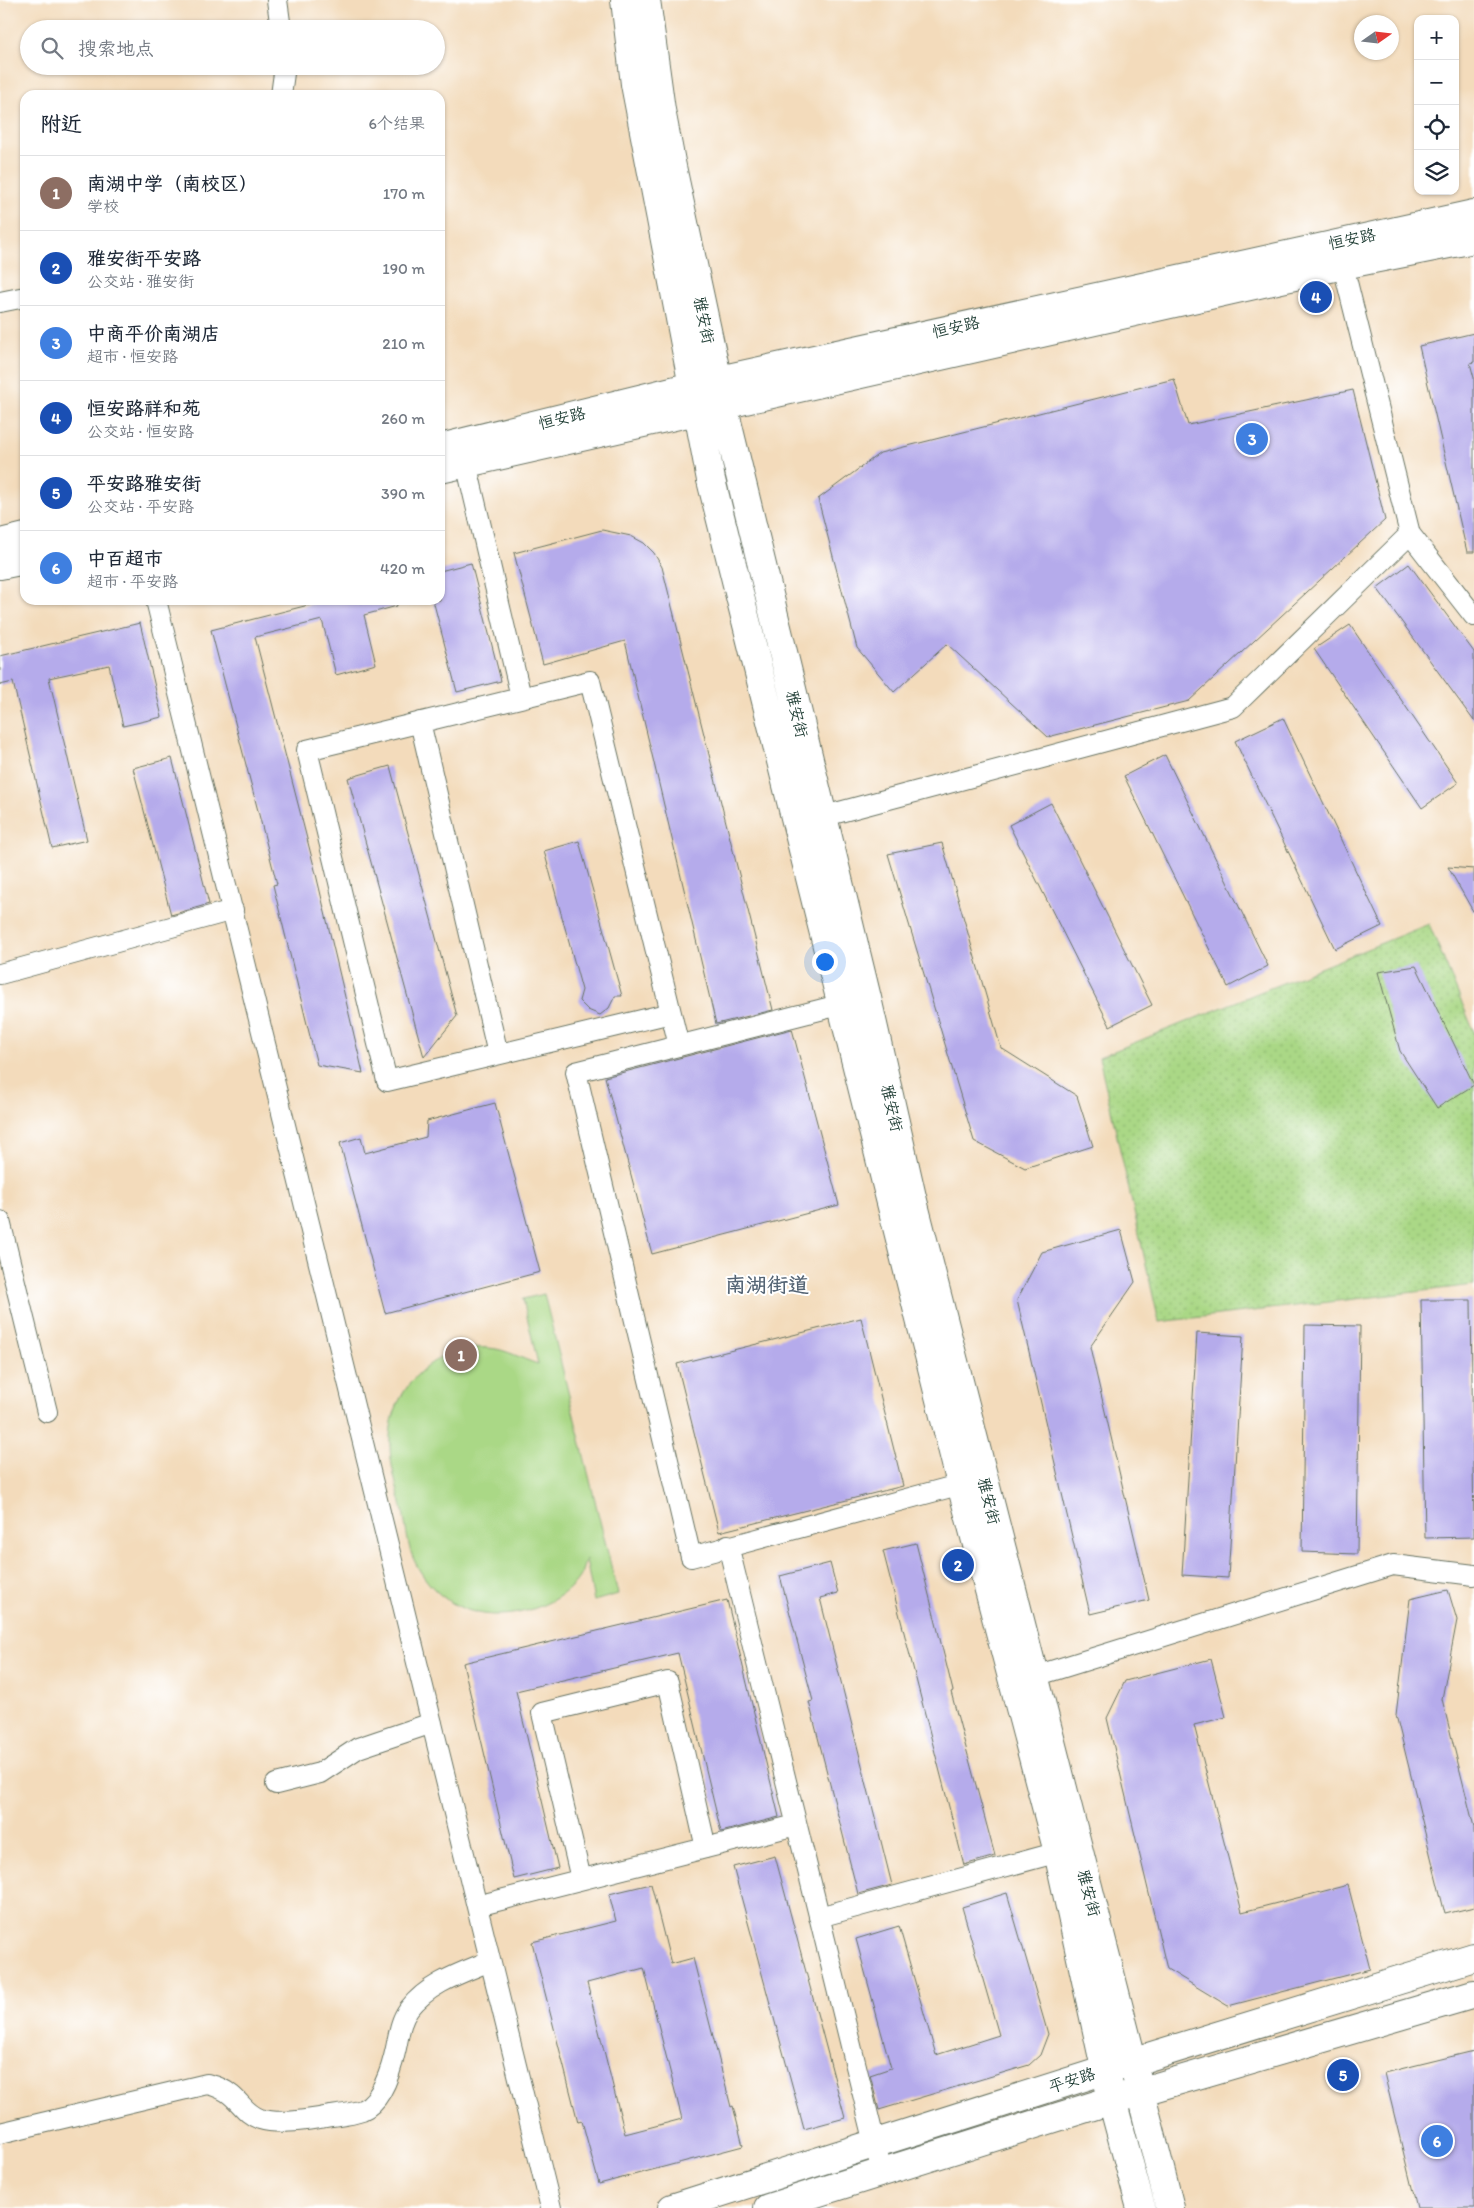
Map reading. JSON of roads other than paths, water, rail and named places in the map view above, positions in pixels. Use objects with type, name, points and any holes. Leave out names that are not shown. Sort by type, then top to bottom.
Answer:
[{"type":"main road","name":"雅安街","points":[[625,0],[635,84],[707,396],[822,818],[854,1002]]},
{"type":"main road","name":"雅安街","points":[[646,0],[661,110],[707,396],[711,480],[854,1002],[912,1197],[973,1481],[1067,1850],[1134,2062],[1170,2208]]},
{"type":"main road","name":"恒安路","points":[[452,456],[707,396],[1340,253],[1474,214]]},
{"type":"main road","name":"恒安路","points":[[1340,253],[1474,239]]},
{"type":"main road","points":[[0,543],[20,539]]},
{"type":"main road","points":[[0,565],[20,561]]},
{"type":"main road","name":"雅安街","points":[[973,1481],[1032,1677],[1067,1850],[1112,2100],[1141,2208]]},
{"type":"main road","name":"平安路","points":[[672,2208],[1106,2070],[1474,1957]]},
{"type":"main road","name":"平安路","points":[[768,2208],[813,2201],[882,2172],[1141,2091],[1474,1994]]},
{"type":"street","points":[[277,0],[280,20]]},
{"type":"street","points":[[282,90],[284,75]]},
{"type":"street","points":[[1340,253],[1410,534],[1471,608]]},
{"type":"street","points":[[0,302],[20,298]]},
{"type":"street","points":[[452,456],[520,698]]},
{"type":"street","points":[[822,818],[1233,707],[1410,534]]},
{"type":"street","points":[[157,605],[551,2208]]},
{"type":"street","points":[[671,1013],[387,1081],[307,750],[590,681],[671,1013],[679,1046]]},
{"type":"street","points":[[420,722],[498,1054]]},
{"type":"street","points":[[0,974],[233,910]]},
{"type":"street","points":[[854,1002],[576,1072],[691,1557],[973,1481]]},
{"type":"street","points":[[0,1221],[46,1412]]},
{"type":"street","points":[[728,1546],[882,2172]]},
{"type":"street","points":[[1032,1677],[1394,1566],[1474,1575]]},
{"type":"street","points":[[581,1879],[542,1713],[561,1708],[668,1682],[706,1848]]},
{"type":"street","points":[[276,1784],[320,1773],[358,1748],[432,1723]]},
{"type":"street","points":[[477,1906],[796,1825]]},
{"type":"street","points":[[819,1917],[1067,1850]]},
{"type":"street","points":[[0,2133],[207,2084],[231,2095],[248,2114],[261,2119],[281,2121],[315,2118],[363,2110],[374,2101],[385,2081],[395,2054],[402,2020],[410,2008],[436,1984],[490,1961]]},
{"type":"place","name":"恒安路祥和苑","points":[[1316,297]]},
{"type":"place","name":"中商平价南湖店","points":[[1252,439]]},
{"type":"place","name":"南湖中学（南校区）","points":[[461,1355]]},
{"type":"place","name":"雅安街平安路","points":[[958,1565]]},
{"type":"place","name":"平安路雅安街","points":[[1343,2075]]},
{"type":"place","name":"中百超市","points":[[1437,2141]]},
{"type":"district","name":"南湖街道","points":[[767,1284]]}]
